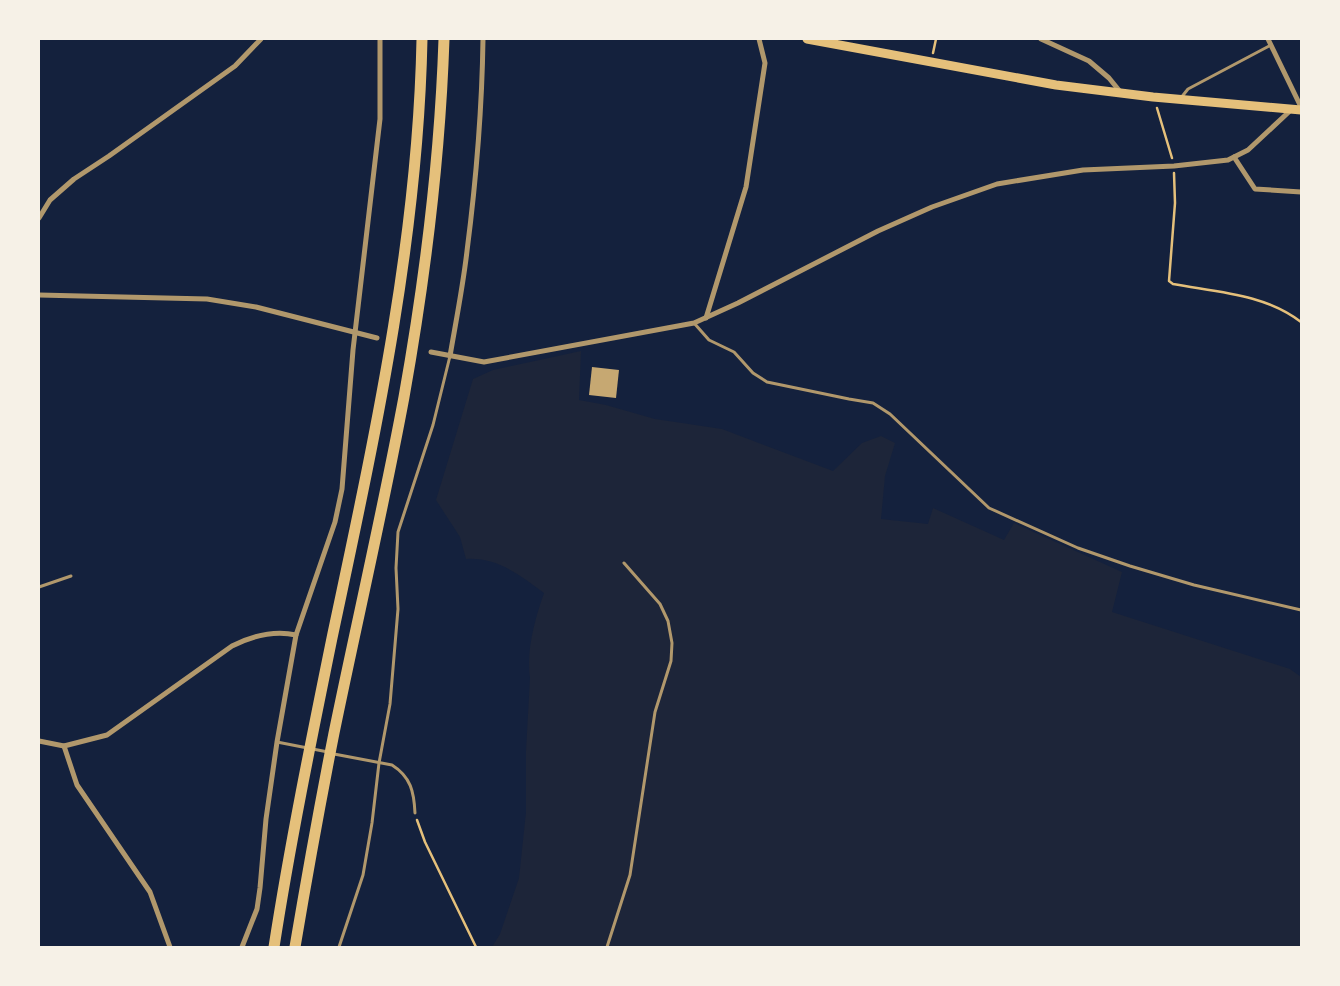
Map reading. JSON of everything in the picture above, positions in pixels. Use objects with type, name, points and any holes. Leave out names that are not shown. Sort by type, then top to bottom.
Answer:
[{"type":"highway","points":[[274,947],[312,735],[372,454],[393,334],[411,207],[418,135],[422,39]]},
{"type":"highway","points":[[295,947],[334,734],[391,466],[414,339],[425,268],[439,144],[444,39]]},
{"type":"main road","points":[[807,39],[1056,85],[1179,100],[1298,109]]},
{"type":"street","points":[[39,218],[50,200],[74,180],[235,66],[261,39]]},
{"type":"street","points":[[242,947],[256,909],[260,888],[266,819],[277,742],[296,635],[338,508],[355,332],[380,119],[380,39]]},
{"type":"street","points":[[450,356],[467,252],[476,168],[483,39]]},
{"type":"street","points":[[706,318],[746,187],[765,63],[759,39]]},
{"type":"street","points":[[1041,39],[1089,61],[1109,78],[1122,94]]},
{"type":"street","points":[[431,352],[484,362],[694,323],[878,231],[932,208],[997,184],[1083,170],[1174,166],[1228,160],[1248,150],[1298,109],[1270,42]]},
{"type":"street","points":[[1234,157],[1255,189],[1301,192]]},
{"type":"street","points":[[39,295],[207,299],[256,308],[377,338]]},
{"type":"street","points":[[39,741],[64,746],[106,735],[232,646],[248,638],[280,633],[296,635]]},
{"type":"street","points":[[64,746],[78,785],[150,892],[170,947]]},
{"type":"lane","points":[[1179,100],[1188,89],[1270,42]]},
{"type":"lane","points":[[694,323],[709,340],[734,352],[753,374],[767,382],[849,399],[873,402],[890,414],[989,508],[1078,548],[1113,560],[1194,585],[1301,610]]},
{"type":"lane","points":[[339,947],[363,875],[390,704],[398,609],[396,568],[398,532],[433,425],[450,356]]},
{"type":"lane","points":[[606,947],[630,876],[655,712],[671,662],[672,643],[668,621],[660,604],[624,562]]},
{"type":"lane","points":[[39,587],[72,576]]},
{"type":"lane","points":[[277,742],[392,765],[408,779],[415,797],[415,813]]},
{"type":"path","points":[[931,62],[936,39]]},
{"type":"path","points":[[1153,97],[1174,166],[1175,203],[1170,281],[1173,284],[1256,299],[1276,306],[1301,322]]},
{"type":"path","points":[[415,813],[425,842],[476,947]]},
{"type":"shaded area","points":[[581,351],[579,400],[606,405],[655,419],[722,429],[833,471],[862,443],[881,436],[895,443],[885,476],[881,519],[928,524],[933,508],[1004,540],[1014,523],[1122,572],[1112,612],[1290,669],[1301,677],[1301,947],[492,947],[500,934],[519,878],[526,812],[529,657],[535,624],[544,593],[508,568],[488,561],[466,559],[460,537],[436,500],[473,379],[493,370]]},
{"type":"building","points":[[592,367],[619,370],[616,398],[589,395]]}]
